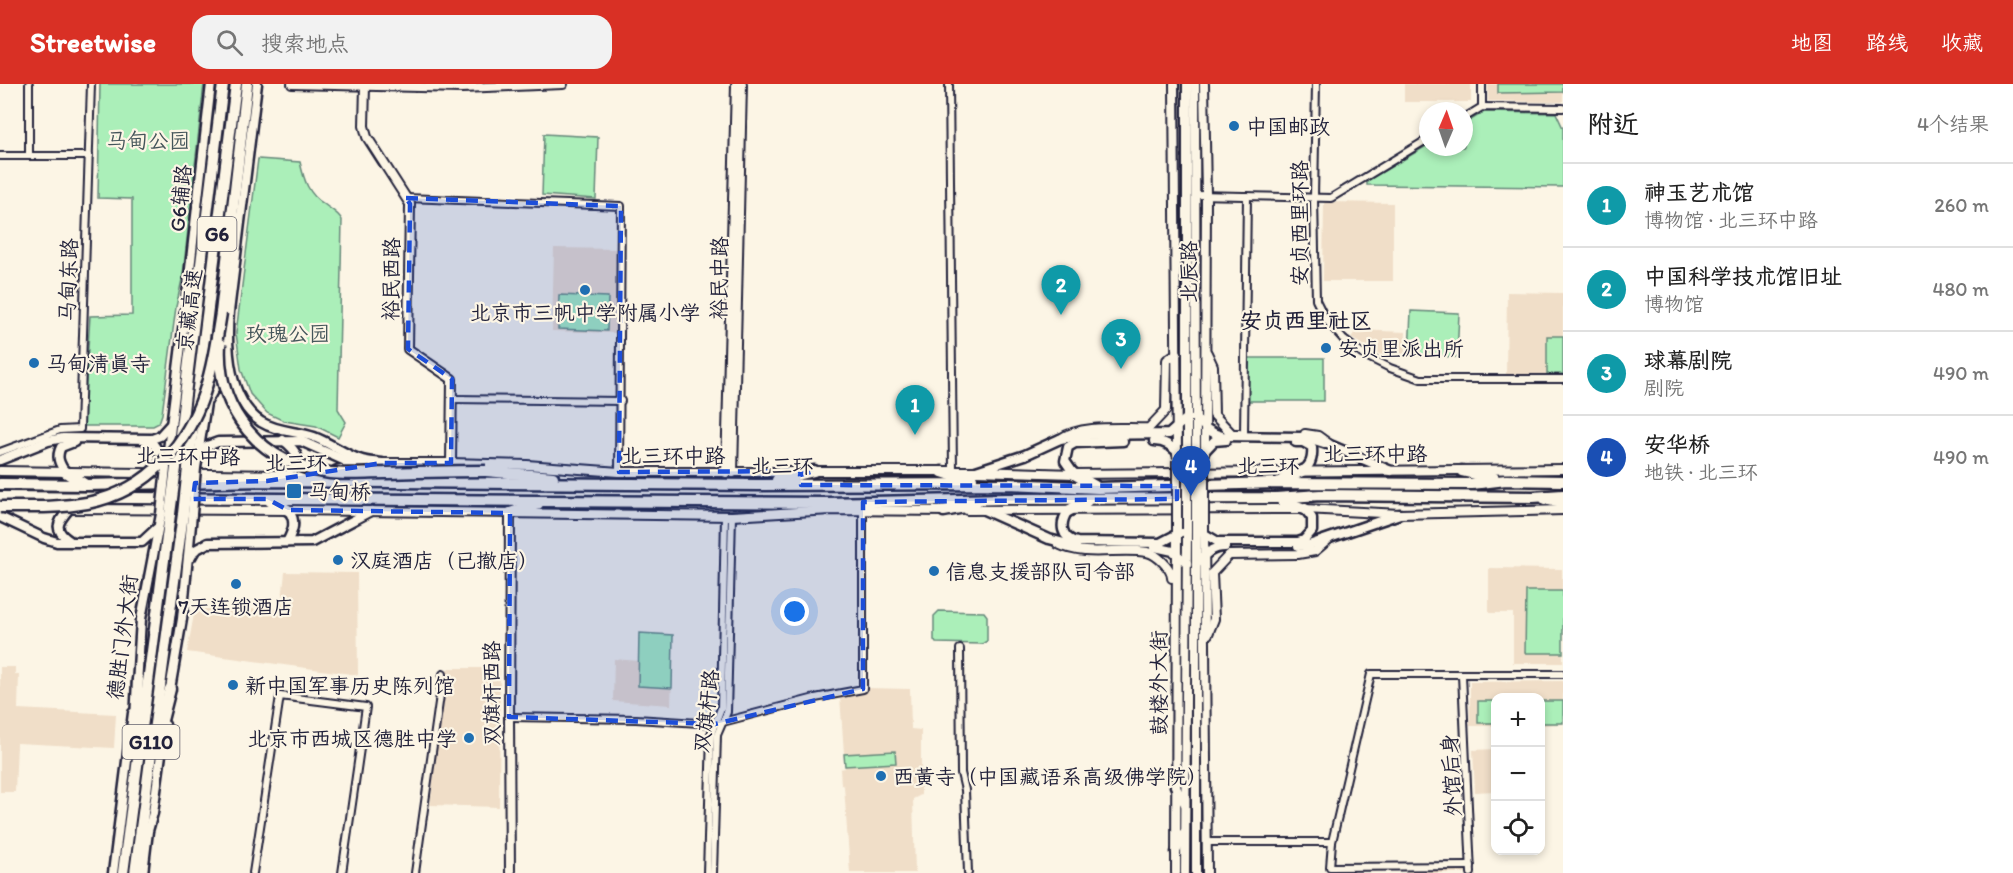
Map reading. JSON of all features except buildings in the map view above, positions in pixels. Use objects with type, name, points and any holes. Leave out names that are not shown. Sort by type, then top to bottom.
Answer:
[{"type":"highway","name":"京藏高速","points":[[170,466],[202,255],[223,84]]},
{"type":"highway","name":"京藏高速","points":[[194,463],[199,384],[236,84]]},
{"type":"highway","points":[[247,84],[219,358],[225,391],[237,417],[247,431],[271,451],[307,468],[328,472],[486,471],[618,478]]},
{"type":"highway","points":[[185,317],[202,255]]},
{"type":"highway","points":[[201,367],[225,313]]},
{"type":"highway","points":[[0,508],[86,503],[124,491],[141,482],[174,450],[187,434],[197,414],[225,313]]},
{"type":"highway","name":"G6","points":[[188,514],[194,463]]},
{"type":"highway","name":"G6","points":[[165,514],[170,466]]},
{"type":"highway","points":[[758,485],[814,471]]},
{"type":"highway","points":[[948,471],[961,478],[989,479],[1008,484]]},
{"type":"highway","points":[[1276,483],[1302,471]]},
{"type":"highway","points":[[1462,471],[1506,480]]},
{"type":"highway","points":[[65,472],[86,485]]},
{"type":"highway","points":[[1074,474],[1098,488]]},
{"type":"highway","points":[[267,481],[289,475]]},
{"type":"highway","name":"北三环","points":[[0,484],[86,485],[618,478],[758,485],[1008,484],[1098,488],[1276,483],[1472,484],[1506,480],[1563,481]]},
{"type":"highway","name":"北三环","points":[[0,497],[827,503],[1005,499],[1276,498],[1320,495],[1533,497],[1563,495]]},
{"type":"highway","points":[[1533,497],[1563,503]]},
{"type":"highway","points":[[69,509],[89,498]]},
{"type":"highway","points":[[1276,498],[1305,509]]},
{"type":"highway","points":[[267,499],[288,510]]},
{"type":"highway","points":[[944,511],[1005,499]]},
{"type":"highway","points":[[510,513],[549,500]]},
{"type":"highway","points":[[1068,511],[1089,500]]},
{"type":"highway","points":[[763,501],[831,510]]},
{"type":"highway","name":"德胜门外大街","points":[[135,873],[138,797],[165,514]]},
{"type":"highway","name":"德胜门外大街","points":[[123,870],[188,514]]},
{"type":"highway","points":[[138,679],[138,797]]},
{"type":"highway","points":[[138,797],[170,688]]},
{"type":"main road","name":"G6辅路","points":[[170,466],[171,423],[211,84]]},
{"type":"main road","points":[[257,84],[225,313],[232,376],[243,401],[261,422],[272,427],[308,435],[359,459],[382,463]]},
{"type":"main road","name":"北辰路","points":[[1187,84],[1192,417],[1198,530]]},
{"type":"main road","name":"北辰路","points":[[1192,417],[1196,195],[1195,84]]},
{"type":"main road","points":[[194,463],[206,403],[229,362]]},
{"type":"main road","points":[[976,471],[1025,455],[1060,440],[1086,435],[1159,436],[1169,434],[1192,417],[1206,429],[1222,436],[1305,437],[1391,471]]},
{"type":"main road","points":[[0,460],[48,441],[63,438],[144,440],[160,436],[171,423]]},
{"type":"main road","points":[[201,431],[218,442]]},
{"type":"main road","points":[[65,472],[58,459],[61,447],[68,443],[88,439]]},
{"type":"main road","points":[[144,440],[154,445],[170,466]]},
{"type":"main road","points":[[194,463],[207,446],[218,442],[282,440],[301,441],[359,467]]},
{"type":"main road","points":[[282,440],[294,448],[297,455],[295,468],[289,475]]},
{"type":"main road","points":[[1074,474],[1065,461],[1068,447],[1076,442],[1159,441],[1171,444],[1177,455],[1195,460],[1214,441],[1303,442],[1312,447],[1313,454],[1308,467],[1302,471]]},
{"type":"main road","points":[[69,509],[58,524],[58,530],[70,542]]},
{"type":"main road","points":[[1068,511],[1062,529],[1069,539],[1077,542],[1160,543],[1169,539],[1177,531],[1198,530],[1218,542],[1227,543],[1304,540],[1312,531],[1312,518],[1305,509]]},
{"type":"main road","points":[[286,542],[293,528],[292,515],[288,510]]},
{"type":"main road","points":[[984,510],[1048,539],[1074,546],[1167,548],[1191,563],[1217,547],[1309,545],[1400,514]]},
{"type":"main road","points":[[189,560],[195,550],[208,543],[312,542],[371,511]]},
{"type":"main road","name":"德胜门外大街","points":[[113,873],[138,679],[141,619],[158,526],[165,514]]},
{"type":"main road","points":[[143,873],[182,619],[191,529],[188,514]]},
{"type":"main road","points":[[0,517],[57,542],[142,542],[158,526]]},
{"type":"main road","points":[[191,529],[199,538],[208,543]]},
{"type":"main road","name":"鼓楼外大街","points":[[1185,873],[1191,563],[1198,530]]},
{"type":"main road","points":[[131,543],[142,547],[147,552],[150,567]]},
{"type":"main road","name":"鼓楼外大街","points":[[1191,563],[1196,873]]},
{"type":"main road","points":[[1175,786],[1186,806]]},
{"type":"main road","points":[[1176,852],[1186,830]]},
{"type":"street","points":[[29,84],[29,155]]},
{"type":"street","name":"马甸东路","points":[[0,452],[60,430],[80,429],[91,84]]},
{"type":"street","points":[[292,84],[365,86],[562,84]]},
{"type":"street","name":"裕民中路","points":[[729,473],[736,84]]},
{"type":"street","name":"裕民中路","points":[[729,473],[742,84]]},
{"type":"street","points":[[948,471],[949,84]]},
{"type":"street","name":"北辰路","points":[[1174,84],[1177,531]]},
{"type":"street","name":"北辰路","points":[[1204,84],[1205,450]]},
{"type":"street","name":"安贞西里环路","points":[[1316,84],[1314,198],[1316,300],[1331,326],[1362,354],[1390,368],[1421,379],[1563,379]]},
{"type":"street","points":[[1482,84],[1482,106]]},
{"type":"street","name":"裕民西路","points":[[365,86],[364,126],[368,137],[410,204],[408,350],[452,379],[451,463]]},
{"type":"street","points":[[1473,112],[1482,106],[1563,108]]},
{"type":"street","points":[[1196,195],[1331,198],[1419,145]]},
{"type":"street","points":[[0,156],[88,156]]},
{"type":"street","points":[[1244,434],[1247,196]]},
{"type":"street","points":[[406,198],[621,206],[621,401],[618,478]]},
{"type":"street","points":[[1206,352],[1213,366],[1214,415],[1232,434],[1301,434],[1318,436],[1330,445]]},
{"type":"street","points":[[1060,440],[1069,433],[1085,430],[1149,428],[1166,410],[1167,360],[1177,353]]},
{"type":"street","points":[[452,399],[621,401]]},
{"type":"street","points":[[1195,460],[1198,530],[1205,555],[1207,873]]},
{"type":"street","name":"北三环中路","points":[[0,471],[289,475],[382,463],[451,463],[527,465],[618,478],[814,471],[976,471],[1074,474],[1563,469]]},
{"type":"street","points":[[0,508],[728,516],[831,510],[1305,509],[1400,514],[1563,510]]},
{"type":"street","points":[[508,717],[636,719],[715,724],[824,696],[863,689],[863,511]]},
{"type":"street","name":"双旗杆西路","points":[[510,513],[508,717],[510,873]]},
{"type":"street","points":[[707,873],[711,734],[721,708],[728,516]]},
{"type":"street","name":"双旗杆路","points":[[713,873],[717,735],[727,712],[728,516]]},
{"type":"street","name":"鼓楼外大街","points":[[1176,873],[1177,531]]},
{"type":"street","points":[[1206,638],[1214,619],[1212,573],[1229,555],[1315,551],[1334,536]]},
{"type":"street","points":[[1048,539],[1074,550],[1148,552],[1153,555],[1172,573],[1173,623],[1177,637]]},
{"type":"street","points":[[960,649],[961,773],[965,790],[968,873]]},
{"type":"street","points":[[415,873],[443,674]]},
{"type":"street","points":[[1471,870],[1330,867],[1332,842],[1371,674],[1563,674]]},
{"type":"street","name":"外馆后身","points":[[1462,675],[1471,870]]},
{"type":"street","points":[[253,873],[280,696],[366,707],[342,873]]},
{"type":"street","points":[[1208,842],[1332,842]]},
{"type":"highlighted area","points":[[406,198],[621,206],[619,472],[814,471],[800,475],[801,485],[1177,486],[1177,499],[863,502],[863,689],[715,724],[509,717],[510,513],[288,510],[267,499],[193,499],[195,483],[267,481],[382,463],[451,463],[452,379],[408,349],[410,204]]},
{"type":"shaded area","points":[[1404,84],[1471,84],[1471,102],[1404,102]]},
{"type":"shaded area","points":[[1488,84],[1563,84],[1563,102],[1488,101]]},
{"type":"shaded area","points":[[1324,202],[1393,203],[1393,281],[1323,281]]},
{"type":"shaded area","name":"北京市三帆中学附属小学","points":[[554,248],[618,249],[616,333],[552,331]]},
{"type":"shaded area","points":[[1507,292],[1563,293],[1563,375],[1506,375]]},
{"type":"shaded area","points":[[1356,330],[1406,332],[1405,355],[1386,358],[1351,338]]},
{"type":"shaded area","points":[[1489,568],[1562,569],[1563,663],[1513,663],[1513,613],[1489,613]]},
{"type":"shaded area","points":[[285,572],[357,573],[358,675],[187,652],[195,609],[281,609]]},
{"type":"shaded area","points":[[639,633],[673,635],[671,705],[613,701],[614,659],[639,661]]},
{"type":"shaded area","points":[[0,667],[15,667],[15,674],[19,674],[18,709],[116,714],[114,748],[17,743],[15,792],[0,792]]},
{"type":"shaded area","name":"北京市西城区德胜中学","points":[[449,668],[500,668],[499,807],[430,805],[446,672]]},
{"type":"shaded area","points":[[1563,681],[1563,724],[1545,725],[1545,693],[1491,693],[1491,726],[1470,726],[1470,682]]},
{"type":"shaded area","name":"西黃寺（中国藏语系高级佛学院）","points":[[866,688],[910,689],[911,729],[921,730],[921,795],[913,799],[915,873],[850,873],[844,786],[841,785],[840,769],[845,768],[840,696],[865,691]]},
{"type":"shaded area","points":[[1491,749],[1491,791],[1475,792],[1473,750]]},
{"type":"shaded area","points":[[1406,868],[1467,868],[1467,873],[1406,873]]},
{"type":"green space","name":"马甸公园","points":[[100,84],[204,84],[183,275],[176,307],[162,414],[159,423],[153,426],[83,426],[90,316],[132,315],[132,199],[98,198]]},
{"type":"green space","points":[[1498,84],[1563,84],[1563,92],[1498,93]]},
{"type":"green space","points":[[1484,112],[1556,113],[1563,128],[1563,187],[1367,185],[1367,181],[1419,150],[1419,156],[1473,156],[1473,119]]},
{"type":"green space","points":[[544,134],[598,137],[596,199],[542,195]]},
{"type":"green space","name":"玫瑰公园","points":[[258,159],[300,162],[310,191],[342,220],[338,409],[346,422],[338,437],[316,426],[284,421],[267,413],[250,394],[241,369],[236,333]]},
{"type":"green space","points":[[559,295],[608,297],[607,331],[558,329]]},
{"type":"green space","points":[[1411,311],[1459,313],[1457,357],[1409,355]]},
{"type":"green space","points":[[1547,336],[1563,336],[1563,374],[1547,374]]},
{"type":"green space","points":[[1248,358],[1324,358],[1324,401],[1247,401]]},
{"type":"green space","points":[[1526,591],[1563,591],[1563,653],[1525,653]]},
{"type":"green space","points":[[939,611],[984,612],[987,616],[987,641],[982,644],[936,643],[934,616]]},
{"type":"green space","points":[[639,633],[673,635],[672,688],[638,686]]},
{"type":"green space","points":[[1478,701],[1491,701],[1491,723],[1478,723]]},
{"type":"green space","points":[[1545,701],[1563,701],[1563,723],[1545,723]]},
{"type":"green space","points":[[895,751],[896,763],[845,766],[844,754]]},
{"type":"place","name":"中国邮政","points":[[1234,126]]},
{"type":"place","name":"北京市三帆中学附属小学","points":[[585,290]]},
{"type":"place","name":"中国科学技术馆旧址","points":[[1061,315]]},
{"type":"place","name":"安贞里派出所","points":[[1326,348]]},
{"type":"place","name":"马甸清真寺","points":[[34,363]]},
{"type":"place","name":"球幕剧院","points":[[1121,369]]},
{"type":"place","name":"神玉艺术馆","points":[[915,435]]},
{"type":"place","name":"马甸桥","points":[[294,491]]},
{"type":"place","name":"安华桥","points":[[1191,496]]},
{"type":"place","name":"汉庭酒店（已撤店）","points":[[338,560]]},
{"type":"place","name":"信息支援部队司令部","points":[[934,571]]},
{"type":"place","name":"7天连锁酒店","points":[[236,584]]},
{"type":"place","name":"新中国军事历史陈列馆","points":[[233,685]]},
{"type":"place","name":"北京市西城区德胜中学","points":[[469,738]]},
{"type":"place","name":"西黃寺（中国藏语系高级佛学院）","points":[[881,776]]},
{"type":"district","name":"安贞西里社区","points":[[1306,320]]}]
